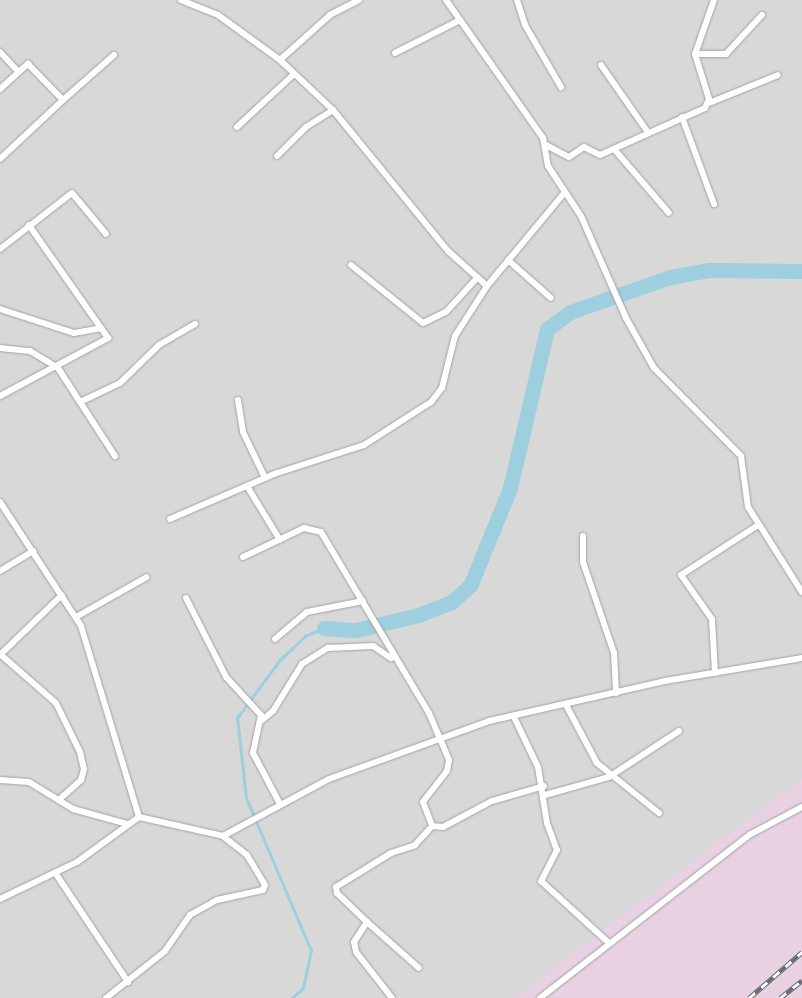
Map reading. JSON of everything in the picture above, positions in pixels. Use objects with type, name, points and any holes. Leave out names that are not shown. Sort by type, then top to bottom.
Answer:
[{"type":"street","points":[[181,0],[218,15],[280,60],[333,110],[433,236],[487,286]]},
{"type":"street","points":[[446,0],[546,145],[569,157],[584,147],[600,154],[614,149],[647,131],[682,117],[708,103],[778,75]]},
{"type":"street","points":[[517,0],[525,25],[561,87]]},
{"type":"street","points":[[708,103],[695,54],[714,0]]},
{"type":"street","points":[[280,60],[300,38],[354,1]]},
{"type":"street","points":[[695,54],[726,54],[762,15]]},
{"type":"street","points":[[395,53],[460,20]]},
{"type":"street","points":[[0,52],[18,71]]},
{"type":"street","points":[[0,159],[114,55]]},
{"type":"street","points":[[0,89],[28,64],[63,100]]},
{"type":"street","points":[[601,65],[647,131]]},
{"type":"street","points":[[237,127],[294,74]]},
{"type":"street","points":[[277,156],[306,127],[333,110]]},
{"type":"street","points":[[682,117],[714,204]]},
{"type":"street","points":[[546,145],[548,166],[581,216],[608,281],[626,318],[660,376],[741,456],[748,508],[802,592]]},
{"type":"street","points":[[614,149],[669,213]]},
{"type":"street","points":[[170,520],[265,478],[364,445],[431,402],[442,388],[455,336],[487,286],[565,192]]},
{"type":"street","points":[[0,248],[72,194],[106,234]]},
{"type":"street","points":[[0,396],[58,368],[107,341],[102,328],[29,225]]},
{"type":"street","points":[[508,260],[551,298]]},
{"type":"street","points":[[351,265],[423,323],[446,312],[478,277]]},
{"type":"street","points":[[0,310],[74,333],[102,328]]},
{"type":"street","points":[[80,402],[120,383],[160,345],[195,324]]},
{"type":"street","points":[[0,348],[30,352],[58,368],[115,456]]},
{"type":"street","points":[[238,400],[244,432],[265,478]]},
{"type":"street","points":[[247,486],[280,540]]},
{"type":"street","points":[[0,502],[76,617],[91,652],[139,817]]},
{"type":"street","points":[[715,673],[712,619],[681,575],[758,525]]},
{"type":"street","points":[[244,558],[280,540],[316,528],[370,612],[391,654],[442,742],[450,765],[423,802],[432,826]]},
{"type":"street","points":[[583,536],[583,562],[614,653],[616,693]]},
{"type":"street","points":[[0,571],[33,551]]},
{"type":"street","points":[[76,617],[147,577]]},
{"type":"street","points":[[59,800],[81,780],[84,769],[80,752],[56,703],[0,654],[62,595]]},
{"type":"street","points":[[186,598],[235,690],[261,718]]},
{"type":"street","points":[[275,638],[307,612],[363,601]]},
{"type":"street","points":[[277,806],[253,753],[261,718],[273,711],[302,664],[328,648],[373,646],[396,662]]},
{"type":"street","points":[[223,836],[329,779],[442,742],[489,721],[715,673],[802,658]]},
{"type":"street","points":[[566,706],[589,752],[609,777],[659,813]]},
{"type":"street","points":[[514,717],[544,786],[547,823],[557,857],[541,881],[609,943]]},
{"type":"street","points":[[545,795],[609,777],[678,731]]},
{"type":"street","points":[[0,780],[28,782],[86,814],[127,824]]},
{"type":"street","points":[[432,826],[443,827],[492,801],[544,786]]},
{"type":"street","points":[[540,998],[751,834],[802,807]]},
{"type":"street","points":[[0,899],[56,874],[139,817],[223,836],[248,855],[265,885],[263,890],[217,900],[190,915],[165,951],[106,998]]},
{"type":"street","points":[[419,968],[337,893],[336,887],[391,853],[415,845],[432,826]]},
{"type":"street","points":[[56,874],[128,982]]},
{"type":"street","points":[[367,922],[353,947],[392,998]]},
{"type":"shaded area","points":[[0,0],[802,0],[802,998],[0,998]]},
{"type":"shaded area","points":[[802,778],[802,998],[514,998],[752,816]]},
{"type":"waterway","points":[[324,628],[356,630],[418,615],[452,602],[471,584],[510,488],[547,329],[570,312],[670,277],[708,270],[802,271]]},
{"type":"waterway","points":[[292,998],[303,988],[311,951],[246,798],[237,718],[279,661],[305,636],[324,628]]},
{"type":"railway","points":[[749,998],[802,952]]},
{"type":"railway","points":[[780,998],[802,980]]}]
